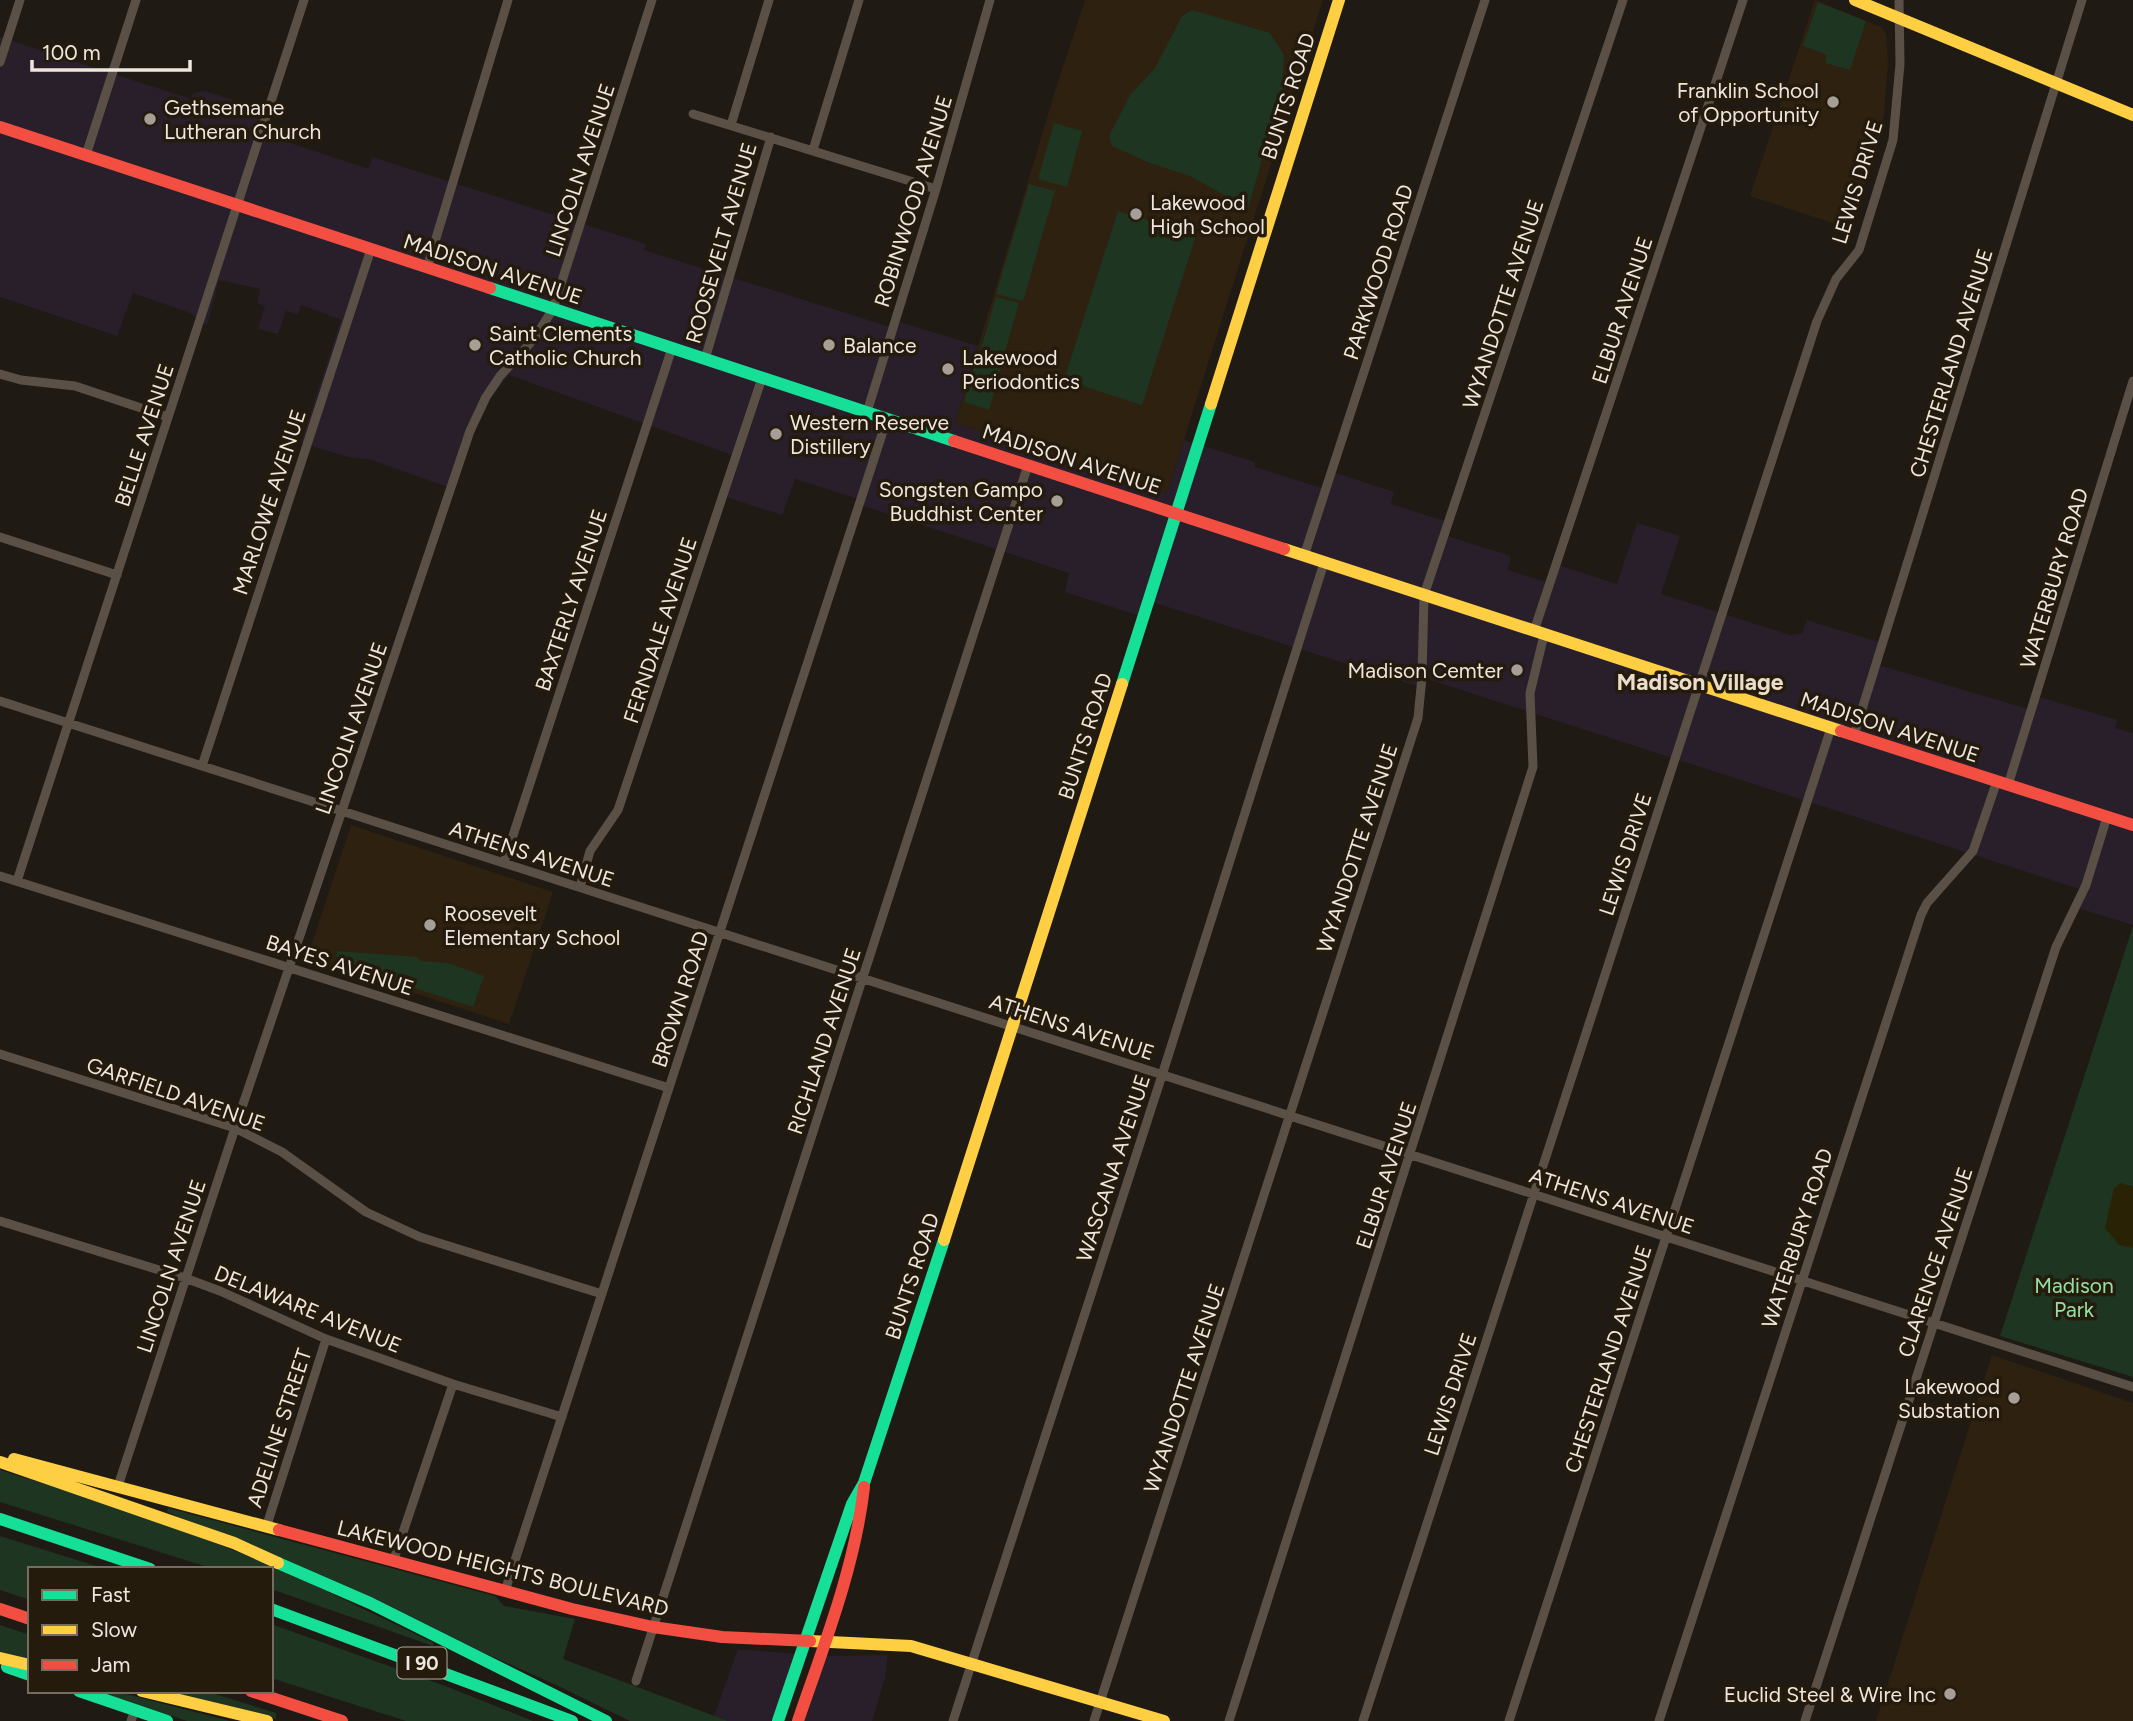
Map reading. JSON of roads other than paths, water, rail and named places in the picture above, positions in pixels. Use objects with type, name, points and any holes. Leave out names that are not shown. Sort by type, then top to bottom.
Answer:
[{"type":"main road","name":"BUNTS ROAD","points":[[798,1721],[825,1642],[857,1531],[864,1483],[1013,1027],[1339,0]]},
{"type":"main road","points":[[1856,0],[2133,115]]},
{"type":"main road","name":"MADISON AVENUE","points":[[0,127],[1324,563],[2133,825]]},
{"type":"main road","name":"LAKEWOOD HEIGHTS BOULEVARD","points":[[0,1455],[394,1562],[653,1627],[722,1637],[911,1646],[1164,1721]]},
{"type":"main road","points":[[0,1462],[96,1493],[234,1543],[370,1603],[606,1721]]},
{"type":"main road","name":"BUNTS ROAD","points":[[778,1721],[852,1504],[864,1483]]},
{"type":"main road","points":[[0,1519],[144,1567]]},
{"type":"main road","points":[[0,1609],[28,1618]]},
{"type":"main road","name":"I 90","points":[[273,1610],[315,1623],[572,1721]]},
{"type":"main road","points":[[0,1658],[28,1665]]},
{"type":"main road","points":[[0,1665],[28,1674]]},
{"type":"main road","points":[[83,1693],[133,1716],[167,1721]]},
{"type":"main road","points":[[150,1693],[267,1721]]},
{"type":"main road","points":[[257,1693],[342,1721]]},
{"type":"street","points":[[0,62],[20,0]]},
{"type":"street","points":[[86,155],[136,0]]},
{"type":"street","name":"BELLE AVENUE","points":[[17,881],[304,0]]},
{"type":"street","points":[[427,268],[508,0]]},
{"type":"street","name":"LINCOLN AVENUE","points":[[118,1486],[341,810],[470,431],[493,386],[534,339],[553,309],[652,0]]},
{"type":"street","points":[[731,125],[769,0]]},
{"type":"street","points":[[813,150],[859,0]]},
{"type":"street","name":"ROBINWOOD AVENUE","points":[[867,412],[936,189],[990,0]]},
{"type":"street","name":"PARKWOOD ROAD","points":[[1304,556],[1485,0]]},
{"type":"street","name":"WYANDOTTE AVENUE","points":[[1094,1721],[1418,718],[1424,595],[1623,0]]},
{"type":"street","name":"ELBUR AVENUE","points":[[1229,1721],[1534,767],[1530,693],[1539,633],[1743,0]]},
{"type":"street","name":"LEWIS DRIVE","points":[[1363,1721],[1817,321],[1836,279],[1859,250],[1892,140],[1900,64],[1899,0]]},
{"type":"street","name":"CHESTERLAND AVENUE","points":[[1854,736],[2081,0]]},
{"type":"street","points":[[693,114],[936,189]]},
{"type":"street","name":"ROOSEVELT AVENUE","points":[[705,359],[771,137]]},
{"type":"street","name":"MARLOWE AVENUE","points":[[202,766],[370,249]]},
{"type":"street","name":"BAXTERLY AVENUE","points":[[504,863],[672,348]]},
{"type":"street","points":[[0,374],[21,380],[75,386],[168,417]]},
{"type":"street","name":"FERNDALE AVENUE","points":[[580,887],[590,851],[618,810],[762,378]]},
{"type":"street","name":"WATERBURY ROAD","points":[[1658,1721],[1922,915],[1927,903],[1973,851],[2002,783],[2133,381]]},
{"type":"street","name":"BROWN ROAD","points":[[505,1591],[887,419]]},
{"type":"street","name":"RICHLAND AVENUE","points":[[636,1681],[1028,465]]},
{"type":"street","points":[[0,537],[117,575]]},
{"type":"street","name":"WASCANA AVENUE","points":[[953,1721],[1324,563]]},
{"type":"street","name":"ATHENS AVENUE","points":[[0,701],[2133,1387]]},
{"type":"street","name":"CHESTERLAND AVENUE","points":[[1509,1721],[1831,728]]},
{"type":"street","name":"CLARENCE AVENUE","points":[[1805,1721],[2056,947],[2086,885],[2107,817]]},
{"type":"street","name":"BAYES AVENUE","points":[[0,876],[669,1088]]},
{"type":"street","name":"GARFIELD AVENUE","points":[[0,1054],[235,1128],[282,1152],[366,1212],[420,1237],[602,1294]]},
{"type":"street","name":"DELAWARE AVENUE","points":[[0,1221],[186,1278],[326,1339],[453,1384],[562,1417]]},
{"type":"street","name":"ADELINE STREET","points":[[266,1528],[326,1339]]},
{"type":"street","points":[[394,1562],[453,1384]]},
{"type":"place","name":"Franklin School of Opportunity","points":[[1833,102]]},
{"type":"place","name":"Gethsemane Lutheran Church","points":[[150,119]]},
{"type":"place","name":"Lakewood High School","points":[[1136,214]]},
{"type":"place","name":"Saint Clements Catholic Church","points":[[475,345]]},
{"type":"place","name":"Balance","points":[[829,345]]},
{"type":"place","name":"Lakewood Periodontics","points":[[948,369]]},
{"type":"place","name":"Western Reserve Distillery","points":[[776,434]]},
{"type":"place","name":"Songsten Gampo Buddhist Center","points":[[1057,501]]},
{"type":"place","name":"Madison Cemter","points":[[1517,670]]},
{"type":"place","name":"Roosevelt Elementary School","points":[[430,925]]},
{"type":"place","name":"Lakewood Substation","points":[[2014,1398]]},
{"type":"place","name":"Euclid Steel & Wire Inc","points":[[1950,1694]]},
{"type":"district","name":"Madison Village","points":[[1700,682]]},
{"type":"park label","name":"Madison Park","points":[[2074,1297]]}]
